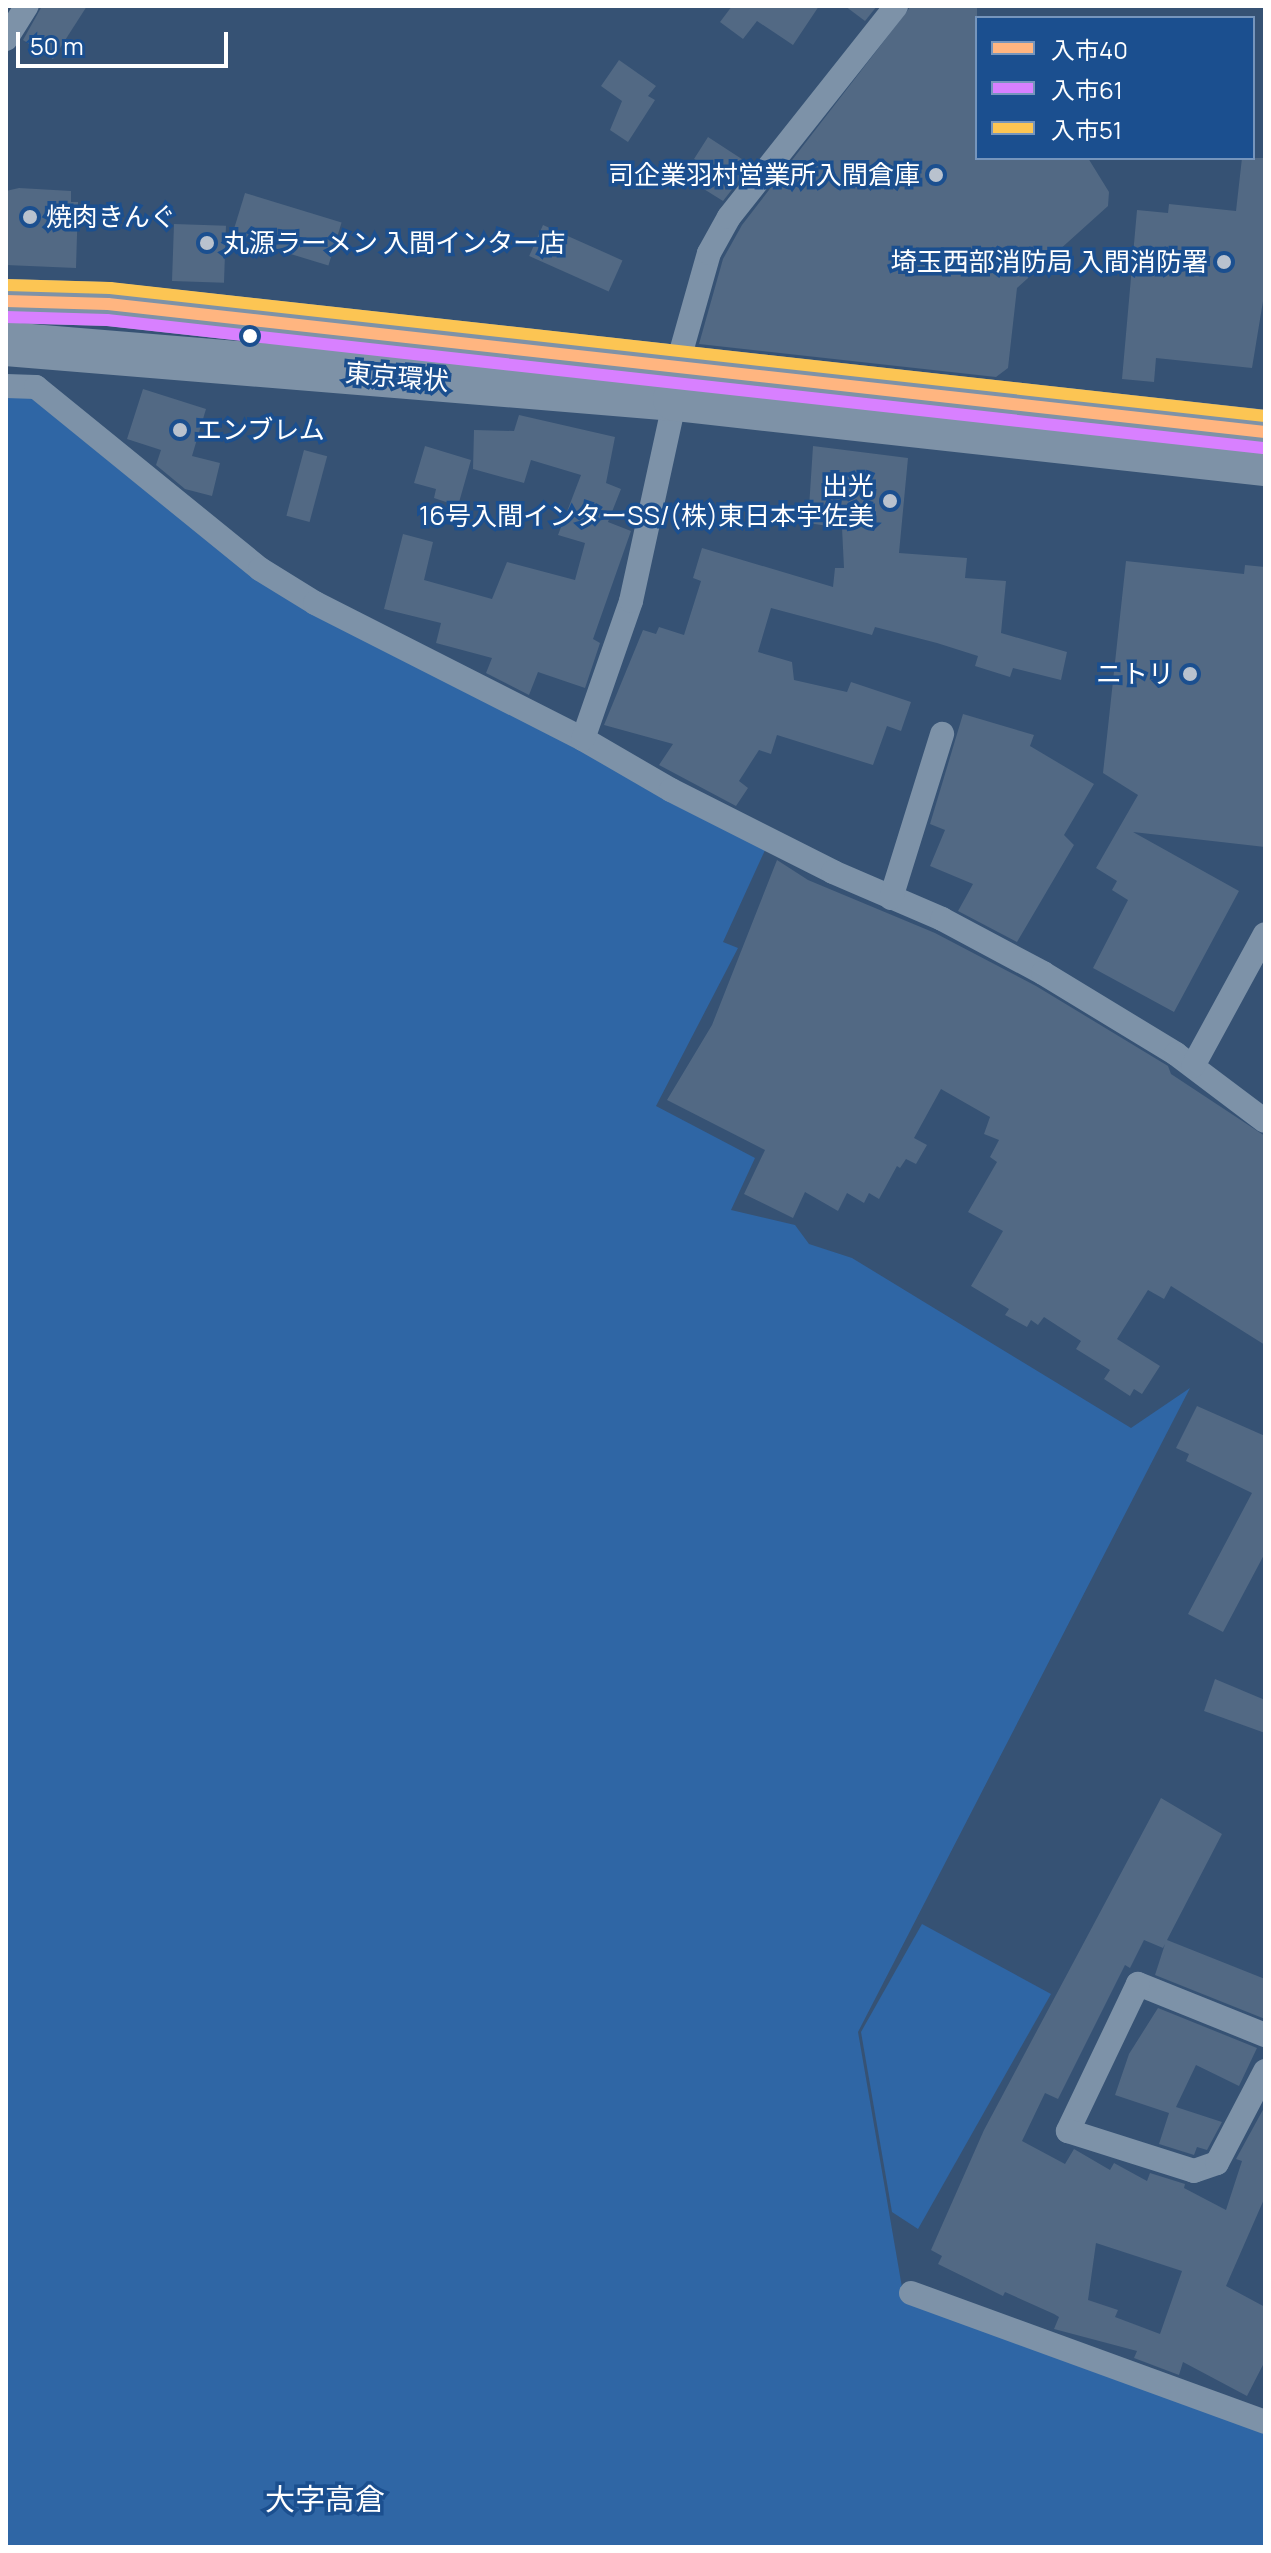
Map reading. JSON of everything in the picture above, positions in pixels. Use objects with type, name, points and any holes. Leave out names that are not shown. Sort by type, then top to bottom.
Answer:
[{"type":"highway","name":"東京環状","points":[[6,301],[108,304],[1265,464]]},
{"type":"highway","name":"東京環状","points":[[6,344],[676,383],[1265,432]]},
{"type":"street","points":[[6,39],[27,6]]},
{"type":"street","points":[[583,739],[631,601],[676,383],[709,253],[729,217],[896,6]]},
{"type":"street","points":[[6,386],[36,387],[260,569],[304,597],[583,739],[671,790],[891,898],[942,919],[1043,973],[1193,1066],[1265,1121]]},
{"type":"street","points":[[891,898],[942,734]]},
{"type":"street","points":[[1193,1066],[1265,934]]},
{"type":"street","points":[[1265,2035],[1138,1984],[1068,2131],[1194,2171],[1217,2163],[1265,2071]]},
{"type":"street","points":[[911,2293],[1265,2422]]},
{"type":"shaded area","points":[[6,394],[28,394],[255,575],[766,848],[723,942],[738,948],[656,1106],[755,1158],[731,1210],[795,1225],[809,1244],[852,1258],[1131,1428],[1190,1388],[858,2032],[904,2299],[1265,2428],[1265,2547],[6,2547]]},
{"type":"shaded area","points":[[922,1924],[1051,1994],[918,2229],[892,2212],[861,2032]]},
{"type":"building","points":[[42,6],[87,6],[53,59],[23,40]]},
{"type":"building","points":[[732,6],[819,6],[793,45],[757,21],[743,39],[720,22]]},
{"type":"building","points":[[845,6],[877,6],[865,21]]},
{"type":"building","name":"司企業羽村営業所入間倉庫","points":[[911,6],[977,6],[975,160],[1089,160],[1109,192],[1108,206],[1017,288],[1008,368],[996,377],[699,344],[723,259],[742,225]]},
{"type":"building","points":[[619,60],[656,86],[648,96],[655,100],[628,142],[610,130],[622,101],[601,86]]},
{"type":"building","points":[[708,137],[751,165],[723,201],[699,186],[710,168],[694,159]]},
{"type":"building","points":[[1265,158],[1265,289],[1252,368],[1156,358],[1154,382],[1122,379],[1137,210],[1168,213],[1169,204],[1236,211],[1242,160]]},
{"type":"building","points":[[19,188],[71,191],[71,202],[78,202],[76,268],[6,265],[6,191]]},
{"type":"building","points":[[245,193],[342,223],[328,266],[232,236]]},
{"type":"building","points":[[174,224],[226,226],[224,283],[172,281]]},
{"type":"building","points":[[543,225],[622,260],[609,291],[529,256]]},
{"type":"building","points":[[143,389],[206,409],[192,456],[220,463],[212,496],[185,489],[156,465],[161,450],[127,439]]},
{"type":"building","points":[[519,415],[615,437],[606,483],[621,489],[608,522],[631,531],[593,639],[600,643],[585,688],[538,672],[529,695],[486,673],[492,658],[436,643],[441,623],[384,609],[403,534],[433,542],[424,580],[492,599],[507,562],[575,580],[585,543],[558,535],[581,475],[531,460],[524,483],[473,469],[474,430],[514,431]]},
{"type":"building","points":[[425,446],[471,460],[458,506],[434,498],[436,489],[414,483]]},
{"type":"building","points":[[813,446],[908,458],[899,553],[967,558],[965,578],[1006,581],[1001,633],[1067,652],[1061,680],[1013,668],[1010,677],[975,666],[978,656],[937,643],[875,627],[872,635],[771,608],[758,652],[792,662],[794,680],[847,692],[851,682],[911,702],[901,731],[887,726],[873,765],[777,735],[771,754],[759,750],[739,781],[748,788],[736,806],[659,765],[673,744],[604,725],[643,630],[656,634],[659,627],[684,635],[701,581],[693,578],[702,548],[833,587],[835,568],[844,568],[842,528],[808,523]]},
{"type":"building","points":[[304,450],[327,456],[310,522],[286,516]]},
{"type":"building","name":"ニトリ","points":[[1126,561],[1244,574],[1245,565],[1265,567],[1265,847],[1133,832],[1239,891],[1174,1012],[1093,968],[1128,900],[1112,890],[1117,881],[1096,868],[1138,795],[1103,773]]},
{"type":"building","points":[[963,714],[1034,735],[1030,746],[1094,784],[1064,835],[1074,845],[1017,942],[958,911],[973,884],[930,866],[945,830],[930,824]]},
{"type":"building","points":[[777,860],[808,880],[935,933],[1036,986],[1168,1066],[1171,1074],[1265,1136],[1265,1345],[1171,1286],[1164,1299],[1148,1290],[1117,1339],[1160,1366],[1142,1394],[1134,1389],[1130,1396],[1104,1379],[1110,1370],[1076,1349],[1081,1341],[1044,1317],[1038,1325],[1031,1320],[1027,1327],[1005,1315],[1009,1309],[971,1286],[1003,1231],[968,1212],[997,1162],[990,1157],[999,1140],[984,1134],[990,1117],[941,1089],[914,1138],[927,1145],[916,1164],[906,1159],[900,1168],[897,1166],[879,1199],[869,1193],[864,1203],[847,1193],[838,1211],[805,1192],[793,1218],[744,1194],[765,1150],[667,1100],[712,1025]]},
{"type":"building","points":[[1197,1406],[1265,1436],[1265,1553],[1223,1632],[1188,1614],[1252,1493],[1186,1461],[1189,1454],[1176,1448]]},
{"type":"building","points":[[1215,1679],[1265,1700],[1265,1733],[1204,1711]]},
{"type":"building","points":[[1161,1798],[1222,1834],[1167,1940],[1265,1979],[1265,2019],[1155,1975],[1165,1944],[1163,1948],[1144,1940],[1130,1968],[1125,1965],[1058,2099],[1045,2093],[1022,2141],[1065,2164],[1074,2149],[1110,2170],[1114,2163],[1147,2181],[1150,2173],[1185,2184],[1184,2188],[1226,2210],[1242,2161],[1236,2159],[1265,2106],[1265,2197],[1226,2286],[1265,2307],[1265,2361],[1247,2396],[1183,2362],[1179,2375],[1134,2358],[1137,2351],[1054,2329],[1059,2317],[1054,2314],[1005,2292],[1003,2296],[938,2264],[942,2256],[931,2250],[984,2130]],"holes":[[[1096,2243],[1182,2271],[1160,2334],[1115,2317],[1118,2310],[1088,2300]]]},
{"type":"building","points":[[1158,2008],[1257,2048],[1239,2086],[1196,2065],[1176,2107],[1222,2122],[1207,2150],[1197,2147],[1194,2155],[1159,2144],[1169,2113],[1115,2095],[1129,2054]]},
{"type":"transit line","name":"入市51","points":[[6,285],[110,288],[1265,416]]},
{"type":"transit line","name":"入市40","points":[[6,301],[108,304],[1265,432]]},
{"type":"transit line","name":"入市61","points":[[6,317],[107,320],[1263,448]]},
{"type":"place","name":"司企業羽村営業所入間倉庫","points":[[936,175]]},
{"type":"place","name":"焼肉きんぐ","points":[[30,217]]},
{"type":"place","name":"丸源ラーメン 入間インター店","points":[[207,243]]},
{"type":"place","name":"埼玉西部消防局 入間消防署","points":[[1224,262]]},
{"type":"place","name":"エンブレム","points":[[180,430]]},
{"type":"place","name":"出光 16号入間インターSS/(株)東日本宇佐美","points":[[890,501]]},
{"type":"place","name":"ニトリ","points":[[1190,674]]},
{"type":"district","name":"大字高倉","points":[[325,2499]]}]
